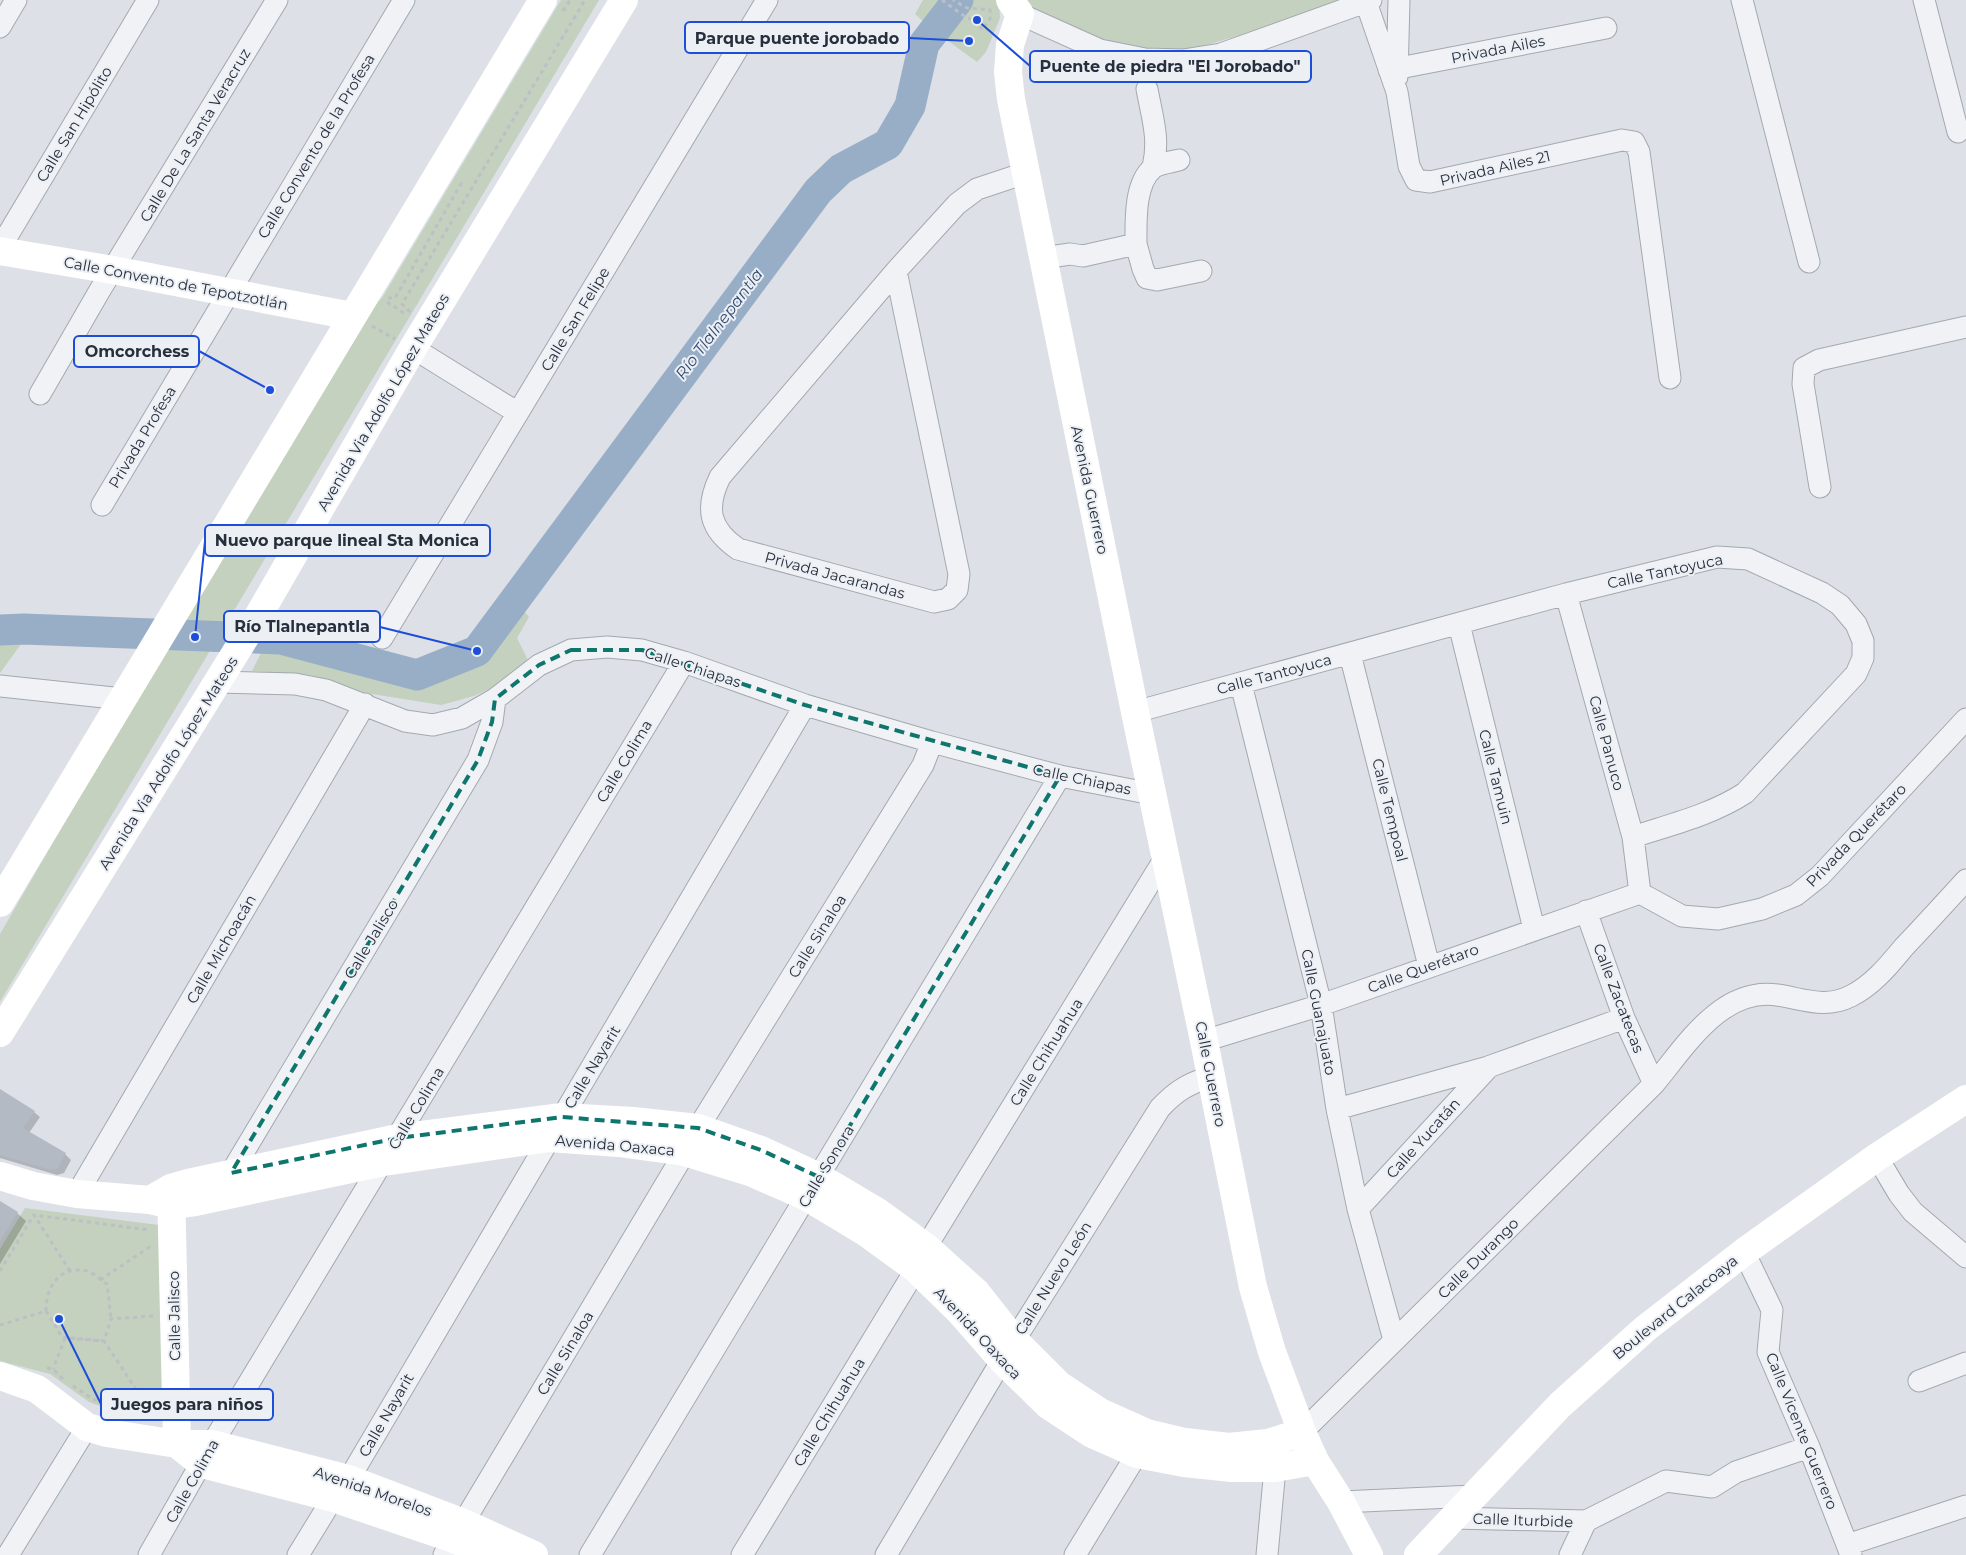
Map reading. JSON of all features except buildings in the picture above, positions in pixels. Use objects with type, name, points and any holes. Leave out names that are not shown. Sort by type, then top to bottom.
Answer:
[{"type":"street","points":[[0,27],[16,0]]},
{"type":"street","name":"Calle San Hipólito","points":[[0,249],[148,0]]},
{"type":"street","name":"Calle De La Santa Veracruz","points":[[40,394],[276,0]]},
{"type":"street","name":"Calle Convento de la Profesa","points":[[229,292],[404,0]]},
{"type":"street","points":[[0,903],[543,0]]},
{"type":"street","name":"Avenida Via Adolfo López Mateos","points":[[0,1033],[236,653],[413,348],[624,0]]},
{"type":"street","name":"Calle San Felipe","points":[[382,638],[767,0]]},
{"type":"street","name":"Privada Ailes 21","points":[[1393,70],[1399,0]]},
{"type":"street","points":[[1742,0],[1809,262]]},
{"type":"street","points":[[1924,0],[1958,132]]},
{"type":"street","points":[[1015,7],[1100,50],[1145,59],[1182,60],[1221,54],[1368,1]]},
{"type":"street","name":"Privada Ailes 21","points":[[1368,1],[1393,70],[1409,166],[1416,180],[1430,182],[1622,140],[1634,142],[1639,152],[1670,378]]},
{"type":"street","name":"Avenida Guerrero","points":[[1015,7],[1008,72],[1025,173],[1135,712]]},
{"type":"street","name":"Privada Ailes","points":[[1393,70],[1606,28]]},
{"type":"street","points":[[1147,89],[1157,151],[1153,167],[1143,181],[1137,202],[1136,244],[1143,269],[1147,278],[1157,280],[1201,270]]},
{"type":"street","points":[[1153,167],[1180,160]]},
{"type":"street","name":"Privada Jacarandas","points":[[896,271],[959,574],[957,590],[948,600],[934,602],[738,549],[724,540],[715,527],[710,511],[712,493],[720,477],[896,271],[957,204],[977,189],[1025,173]]},
{"type":"street","points":[[1043,263],[1070,254],[1083,256],[1136,244]]},
{"type":"street","name":"Calle Convento de Tepotzotlán","points":[[0,249],[352,316]]},
{"type":"street","name":"Privada Profesa","points":[[102,505],[229,292]]},
{"type":"street","points":[[1820,487],[1803,384],[1804,368],[1818,360],[1966,326]]},
{"type":"street","points":[[413,348],[518,414]]},
{"type":"street","name":"Calle Tantoyuca","points":[[1135,712],[1566,594],[1717,557],[1748,559],[1822,593],[1840,605],[1856,624],[1863,641],[1863,658],[1856,674],[1745,793],[1709,813],[1633,837]]},
{"type":"street","name":"Calle Panuco","points":[[1566,594],[1633,837],[1640,893]]},
{"type":"street","name":"Calle Tamuin","points":[[1459,624],[1534,929]]},
{"type":"street","name":"Calle Chiapas","points":[[218,682],[295,684],[326,690],[366,704],[405,721],[433,725],[462,718],[495,699],[539,665],[571,650],[607,647],[642,650],[684,662],[805,705],[932,742],[1060,776],[1152,794]]},
{"type":"street","name":"Calle Tempoal","points":[[1350,654],[1429,966]]},
{"type":"street","name":"Calle Colima","points":[[149,1555],[207,1454],[684,662]]},
{"type":"street","name":"Calle Guanajuato","points":[[1241,684],[1321,1005],[1337,1109],[1358,1209],[1394,1340]]},
{"type":"street","points":[[0,686],[123,699]]},
{"type":"street","name":"Calle Jalisco","points":[[231,1173],[478,760],[492,722],[495,699]]},
{"type":"street","name":"Calle Michoacán","points":[[78,1194],[366,704]]},
{"type":"street","name":"Calle Nayarit","points":[[298,1555],[341,1488],[805,705]]},
{"type":"street","name":"Calle Guerrero","points":[[1135,712],[1212,1076],[1253,1287],[1272,1352],[1302,1432],[1315,1461],[1369,1555]]},
{"type":"street","name":"Privada Querétaro","points":[[1640,893],[1682,916],[1718,919],[1762,909],[1796,895],[1820,876],[1966,719]]},
{"type":"street","name":"Calle Sinaloa","points":[[454,1539],[692,1140],[923,765],[932,742]]},
{"type":"street","name":"Calle Sonora","points":[[590,1555],[1060,776]]},
{"type":"street","name":"Calle Chihuahua","points":[[742,1555],[1165,858]]},
{"type":"street","name":"Calle Durango","points":[[1302,1432],[1654,1084],[1706,1021],[1726,1006],[1749,997],[1775,995],[1827,1004],[1852,996],[1876,978],[1966,880]]},
{"type":"street","name":"Calle Querétaro","points":[[1204,1041],[1321,1005],[1640,893]]},
{"type":"street","name":"Calle Zacatecas","points":[[1586,912],[1624,1018],[1654,1084]]},
{"type":"street","name":"Calle Yucatán","points":[[1337,1109],[1488,1067],[1624,1018]]},
{"type":"street","name":"Calle Yucatán","points":[[1358,1209],[1488,1067]]},
{"type":"street","name":"Calle Nuevo León","points":[[886,1555],[1008,1350],[1160,1108],[1173,1094],[1190,1083],[1212,1076]]},
{"type":"street","name":"Boulevard Calacoaya","points":[[1418,1555],[1472,1496],[1567,1399],[1646,1328],[1744,1252],[1877,1156],[1966,1099]]},
{"type":"street","name":"Avenida Oaxaca","points":[[164,1198],[231,1173],[398,1138],[633,1121],[692,1140],[761,1150],[813,1187],[878,1212],[921,1258],[976,1292],[1008,1350],[1048,1405],[1092,1434],[1137,1454],[1194,1464],[1232,1468],[1275,1468],[1315,1461]]},
{"type":"street","name":"Avenida Oaxaca","points":[[0,1176],[33,1186],[78,1194],[164,1198],[195,1202],[555,1128]]},
{"type":"street","points":[[1877,1156],[1899,1194],[1913,1212],[1966,1257]]},
{"type":"street","name":"Calle Jalisco","points":[[164,1198],[177,1444]]},
{"type":"street","name":"Calle Vicente Guerrero","points":[[1744,1252],[1772,1310],[1768,1352],[1809,1447],[1849,1550]]},
{"type":"street","name":"Avenida Oaxaca","points":[[1008,1350],[1100,1412],[1147,1433],[1185,1442],[1229,1447],[1268,1443],[1302,1432]]},
{"type":"street","points":[[1919,1381],[1966,1364]]},
{"type":"street","name":"Avenida Morelos","points":[[0,1376],[37,1389],[87,1427],[107,1433],[177,1444],[207,1454],[341,1488],[488,1555]]},
{"type":"street","points":[[8,1555],[87,1427]]},
{"type":"street","points":[[1267,1555],[1275,1468],[1302,1432]]},
{"type":"street","points":[[1586,1522],[1666,1481],[1712,1487],[1736,1472],[1809,1447]]},
{"type":"street","points":[[1075,1555],[1137,1454]]},
{"type":"street","points":[[1340,1502],[1472,1496]]},
{"type":"street","points":[[1849,1550],[1966,1506]]},
{"type":"street","name":"Calle Iturbide","points":[[1453,1518],[1586,1522],[1570,1555]]},
{"type":"street","name":"Avenida Morelos","points":[[454,1539],[534,1555]]},
{"type":"path","points":[[382,298],[409,317],[412,313],[402,304],[585,0]]},
{"type":"path","points":[[943,1],[966,18],[976,20],[982,30],[990,19],[990,10],[967,8],[953,0]]},
{"type":"path","points":[[352,316],[413,348]]},
{"type":"path","points":[[34,1215],[151,1231]]},
{"type":"path","points":[[0,1271],[34,1215]]},
{"type":"path","points":[[34,1215],[70,1271]]},
{"type":"path","points":[[70,1271],[88,1271],[107,1284],[111,1319],[104,1341],[62,1337],[46,1311],[46,1298],[54,1280],[70,1271]]},
{"type":"path","points":[[0,1325],[46,1311]]},
{"type":"path","points":[[111,1319],[160,1316]]},
{"type":"path","points":[[104,1341],[65,1338],[53,1369],[68,1383],[93,1399],[126,1413]]},
{"type":"path","points":[[104,1341],[155,1417]]},
{"type":"path","points":[[148,1419],[155,1417],[160,1412]]},
{"type":"highlighted area","points":[[571,650],[642,650],[805,705],[1060,776],[819,1177],[761,1150],[698,1128],[562,1117],[398,1138],[231,1173],[478,760],[492,722],[495,699],[539,665]]},
{"type":"green space","points":[[561,0],[599,0],[0,1002],[0,934],[357,319],[382,298]]},
{"type":"green space","points":[[923,0],[999,0],[1000,18],[986,52],[977,62],[933,30],[915,14]]},
{"type":"green space","points":[[1012,0],[1362,0],[1185,51],[1101,46]]},
{"type":"green space","points":[[524,611],[529,617],[517,638],[529,662],[517,676],[474,696],[441,705],[366,693],[310,675],[252,671],[263,649],[275,649],[424,685],[474,664]]},
{"type":"green space","points":[[24,640],[0,673],[0,641]]},
{"type":"green space","points":[[25,1208],[175,1227],[165,1407],[155,1417],[141,1421],[89,1402],[50,1374],[0,1361],[0,1249]]},
{"type":"waterway","name":"Río Tlalnepantla","points":[[0,630],[24,629],[281,639],[417,675],[477,651],[818,191],[841,169],[888,144],[910,106],[924,44],[958,0]]},
{"type":"place","name":"Puente de piedra \"El Jorobado\"","points":[[977,20]]},
{"type":"place","name":"Parque puente jorobado","points":[[969,41]]},
{"type":"place","name":"Omcorchess","points":[[270,390]]},
{"type":"place","name":"Nuevo parque lineal Sta Monica","points":[[195,637]]},
{"type":"place","name":"Río Tlalnepantla","points":[[477,651]]},
{"type":"place","name":"Juegos para niños","points":[[59,1319]]}]
